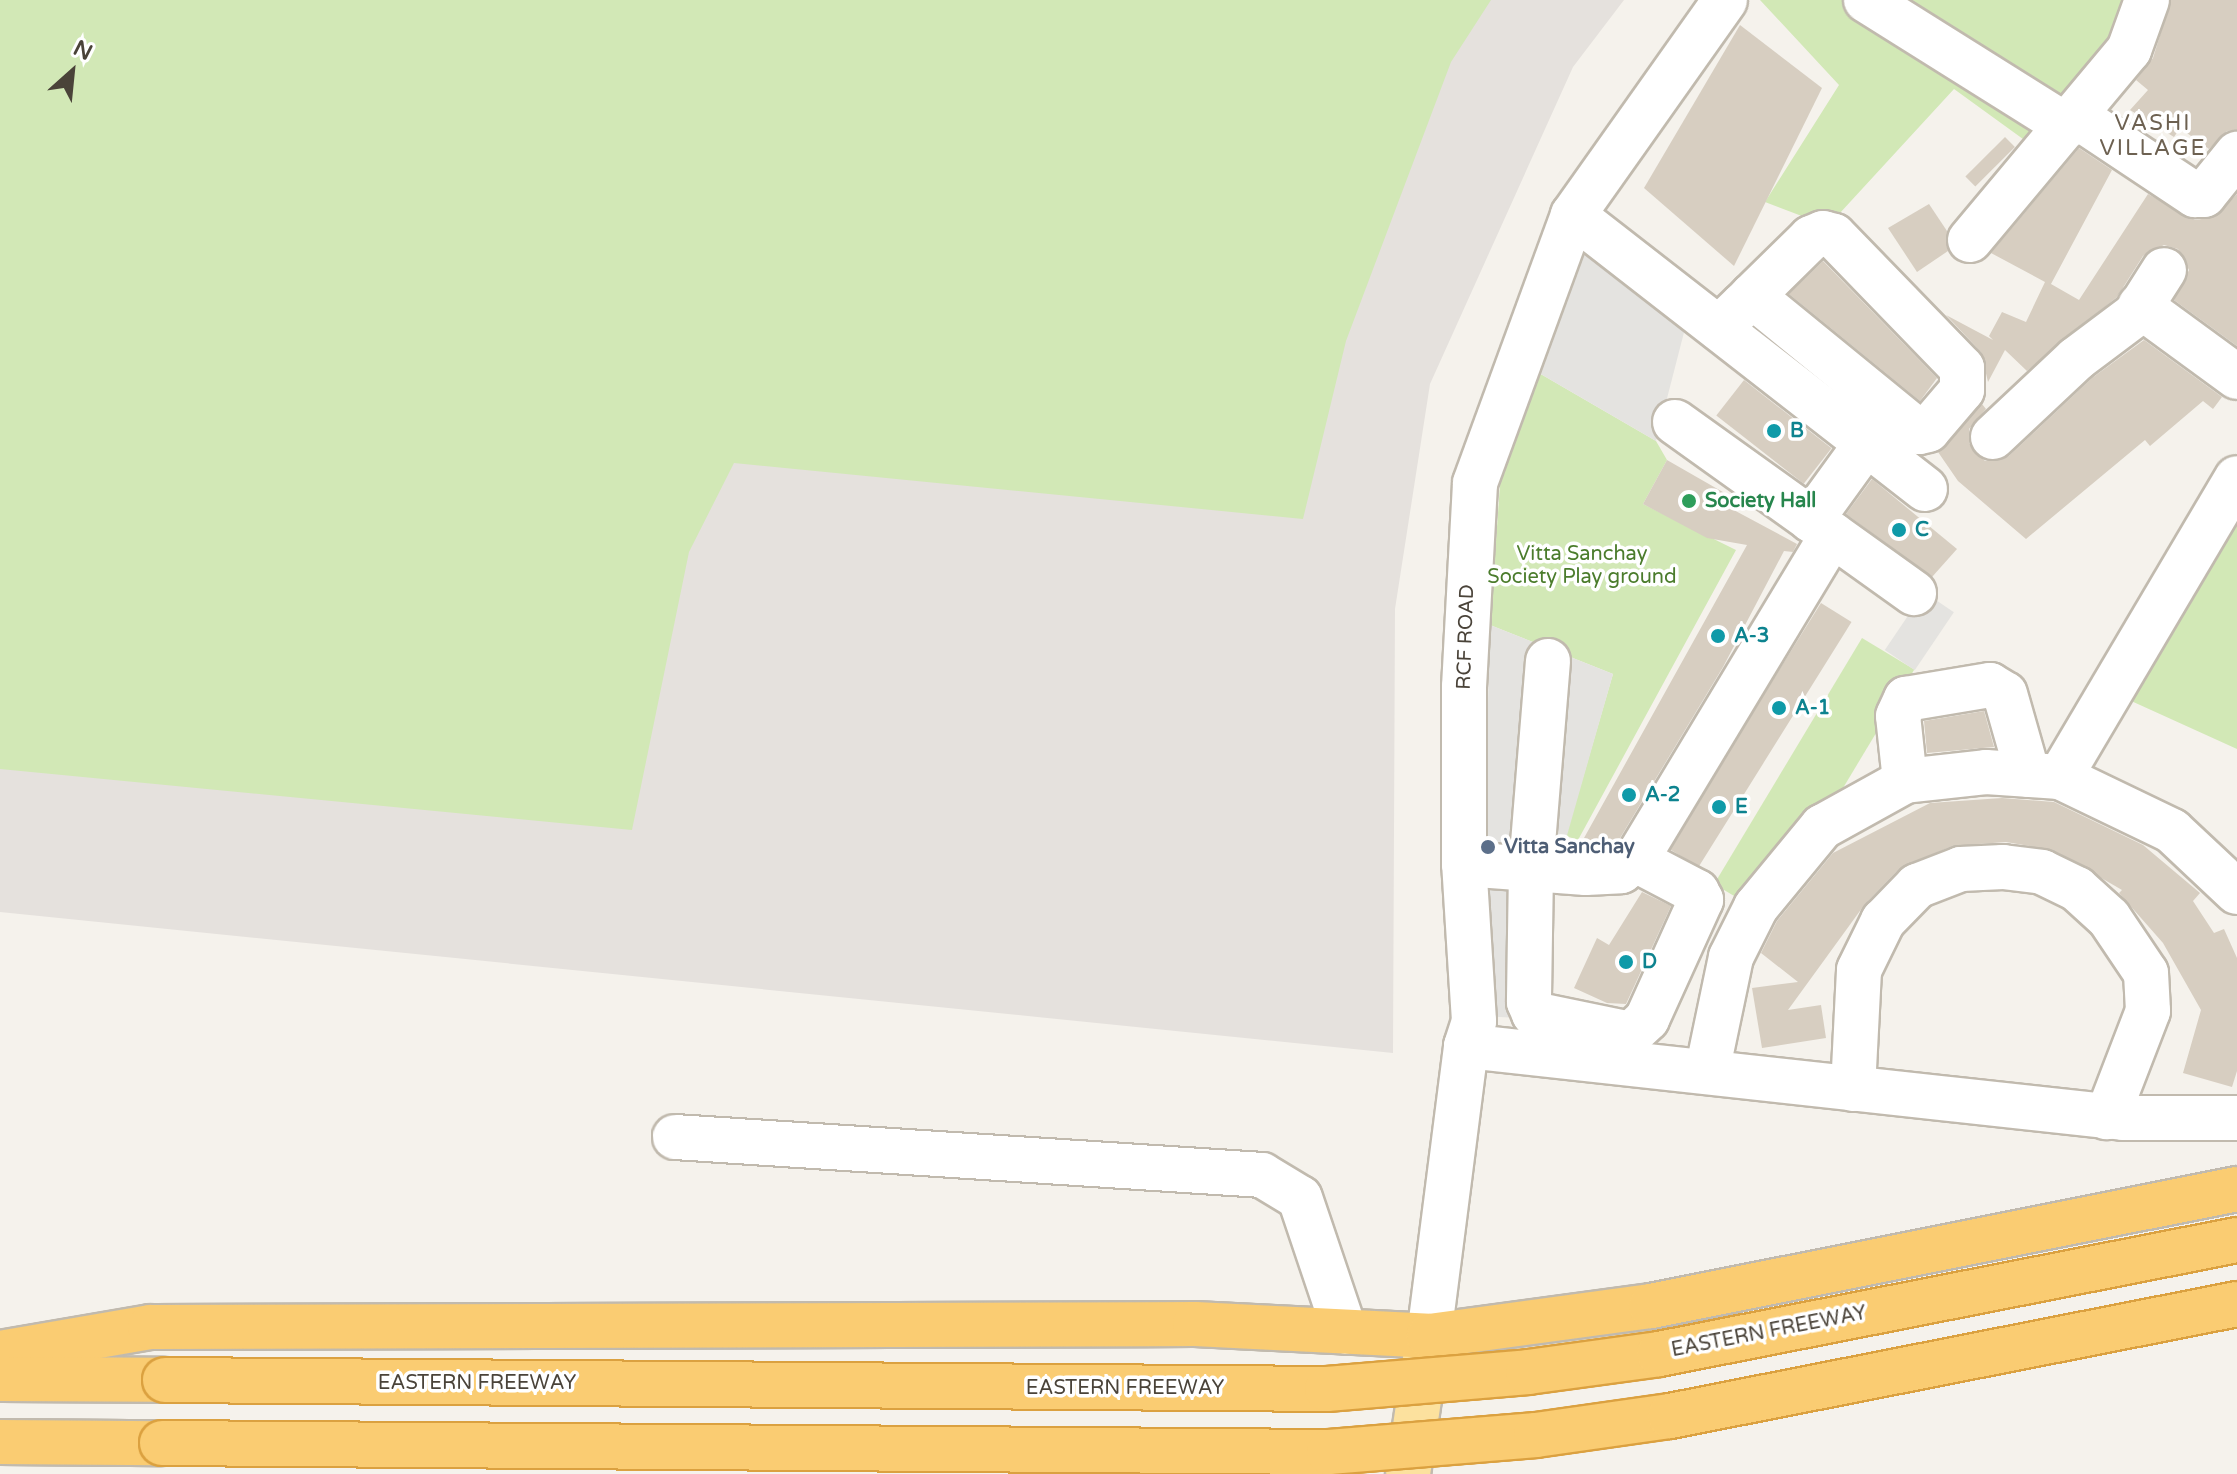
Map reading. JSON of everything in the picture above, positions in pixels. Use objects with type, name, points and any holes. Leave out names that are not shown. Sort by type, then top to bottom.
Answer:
[{"type":"highway","points":[[0,1353],[150,1327],[1195,1324],[1429,1336],[1651,1306],[2237,1189]]},
{"type":"highway","name":"EASTERN FREEWAY","points":[[0,1379],[1327,1389],[1528,1372],[1659,1354],[2237,1240]]},
{"type":"highway","points":[[0,1442],[1329,1452],[1536,1435],[1670,1416],[2237,1304]]},
{"type":"highway","points":[[0,1460],[102,1474]]},
{"type":"main road","points":[[1408,1474],[1429,1336]]},
{"type":"street","name":"RCF ROAD","points":[[1429,1336],[1466,1046],[1474,1016],[1464,864],[1464,687],[1475,483],[1573,215],[1725,0]]},
{"type":"street","points":[[1866,0],[2195,195],[2204,195],[2237,154]]},
{"type":"street","points":[[1970,240],[2129,50],[2147,0]]},
{"type":"street","points":[[1573,215],[1925,489]]},
{"type":"street","points":[[1719,328],[1811,238],[1823,233],[1834,236],[1962,368],[1962,390],[1928,430],[1919,432],[1752,296]]},
{"type":"street","points":[[1993,437],[2140,306],[2164,270]]},
{"type":"street","points":[[2140,306],[2237,377]]},
{"type":"street","points":[[1675,422],[1914,593]]},
{"type":"street","points":[[1464,864],[1604,872],[1621,871],[1636,860],[1866,444]]},
{"type":"street","points":[[2044,776],[2237,478]]},
{"type":"street","points":[[1548,661],[1531,870],[1529,1002],[1542,1018],[1631,1034],[1641,1029],[1701,900],[1697,892],[1636,860]]},
{"type":"street","points":[[1905,781],[1901,705],[1906,699],[1990,685],[2005,694],[2044,776]]},
{"type":"street","points":[[1707,1072],[1731,957],[1756,907],[1822,827],[1905,781],[1986,772],[2044,776],[2172,831],[2237,892]]},
{"type":"street","points":[[1853,1089],[1859,970],[1883,921],[1917,886],[1961,869],[2003,867],[2042,872],[2077,889],[2109,918],[2146,973],[2148,1011],[2107,1117]]},
{"type":"street","points":[[1466,1046],[2107,1117],[2237,1118]]},
{"type":"street","points":[[675,1137],[1262,1175],[1300,1198],[1345,1332]]},
{"type":"shaded area","points":[[0,0],[1624,0],[1573,67],[1430,384],[1395,609],[1393,1053],[0,912]]},
{"type":"shaded area","points":[[1578,235],[1689,313],[1656,441],[1532,369]]},
{"type":"shaded area","points":[[1924,592],[1954,612],[1915,670],[1885,650]]},
{"type":"shaded area","points":[[1490,625],[1613,674],[1558,867],[1484,862]]},
{"type":"shaded area","points":[[1484,871],[1527,873],[1519,1018],[1476,1016]]},
{"type":"green space","points":[[0,0],[1491,0],[1451,62],[1346,341],[1303,519],[734,463],[689,552],[632,830],[0,769]]},
{"type":"green space","points":[[1760,0],[2151,0],[2041,152],[1954,89],[1828,226],[1765,202],[1839,85]]},
{"type":"green space","name":"Vitta Sanchay Society Play ground","points":[[1532,369],[1656,441],[1667,460],[1643,504],[1736,550],[1578,840],[1566,836],[1613,674],[1490,625],[1501,471]]},
{"type":"green space","points":[[2237,505],[2237,749],[2129,700],[2149,671],[2144,666]]},
{"type":"green space","points":[[1862,638],[1914,669],[1766,915],[1714,884]]},
{"type":"building","points":[[2171,0],[2237,0],[2237,130],[2227,131],[2209,149],[2180,128],[2174,137],[2130,110],[2148,90],[2136,80],[2153,58]]},
{"type":"building","points":[[1740,25],[1822,88],[1734,266],[1644,188]]},
{"type":"building","points":[[2005,137],[2015,147],[1975,186],[1965,177]]},
{"type":"building","points":[[2079,148],[2112,170],[2051,284],[2079,300],[2148,194],[2195,220],[2215,217],[2237,194],[2237,346],[2174,300],[2189,270],[2178,249],[2164,245],[2143,256],[2117,297],[2027,371],[2005,350],[1988,382],[1981,352],[1946,315],[1993,340],[1989,336],[2002,312],[2026,322],[2045,282],[1991,253]]},
{"type":"building","points":[[1929,204],[1947,231],[1948,251],[1917,272],[1888,228]]},
{"type":"building","points":[[1823,261],[1937,378],[1920,401],[1789,294]]},
{"type":"building","points":[[2144,340],[2222,397],[2213,409],[2203,401],[2150,446],[2145,440],[2026,539],[1958,481],[1938,452],[1982,404],[1986,409],[1969,429],[1969,443],[1985,461],[2009,456],[2092,378]]},
{"type":"building","name":"B","points":[[1744,380],[1831,448],[1804,484],[1716,415]]},
{"type":"building","points":[[1667,460],[1735,499],[1730,508],[1797,544],[1793,552],[1784,551],[1723,667],[1617,843],[1601,847],[1584,838],[1747,545],[1707,538],[1643,504]]},
{"type":"building","name":"C","points":[[1872,479],[1957,549],[1932,577],[1846,514]]},
{"type":"building","name":"A-1","points":[[1821,603],[1852,622],[1698,867],[1668,848]]},
{"type":"building","points":[[1984,711],[1994,747],[1927,753],[1924,721]]},
{"type":"building","points":[[2002,798],[2054,802],[2143,845],[2200,893],[2193,901],[2214,933],[2224,929],[2237,958],[2237,1071],[2232,1087],[2183,1073],[2201,1010],[2163,943],[2119,893],[2122,890],[2053,850],[2006,842],[1952,846],[1899,869],[1865,904],[1788,1010],[1821,1005],[1826,1038],[1762,1048],[1752,988],[1798,982],[1761,953],[1777,921],[1833,853],[1930,803]]},
{"type":"building","points":[[1642,892],[1671,906],[1626,1004],[1607,1003],[1574,988],[1597,938],[1609,945]]},
{"type":"place","name":"B","points":[[1774,431]]},
{"type":"place","name":"Society Hall","points":[[1689,501]]},
{"type":"place","name":"C","points":[[1899,530]]},
{"type":"place","name":"A-3","points":[[1718,636]]},
{"type":"place","name":"A-1","points":[[1779,708]]},
{"type":"place","name":"A-2","points":[[1629,795]]},
{"type":"place","name":"E","points":[[1719,807]]},
{"type":"place","name":"Vitta Sanchay","points":[[1488,847]]},
{"type":"place","name":"D","points":[[1626,962]]},
{"type":"district","name":"VASHI VILLAGE","points":[[2153,136]]}]
